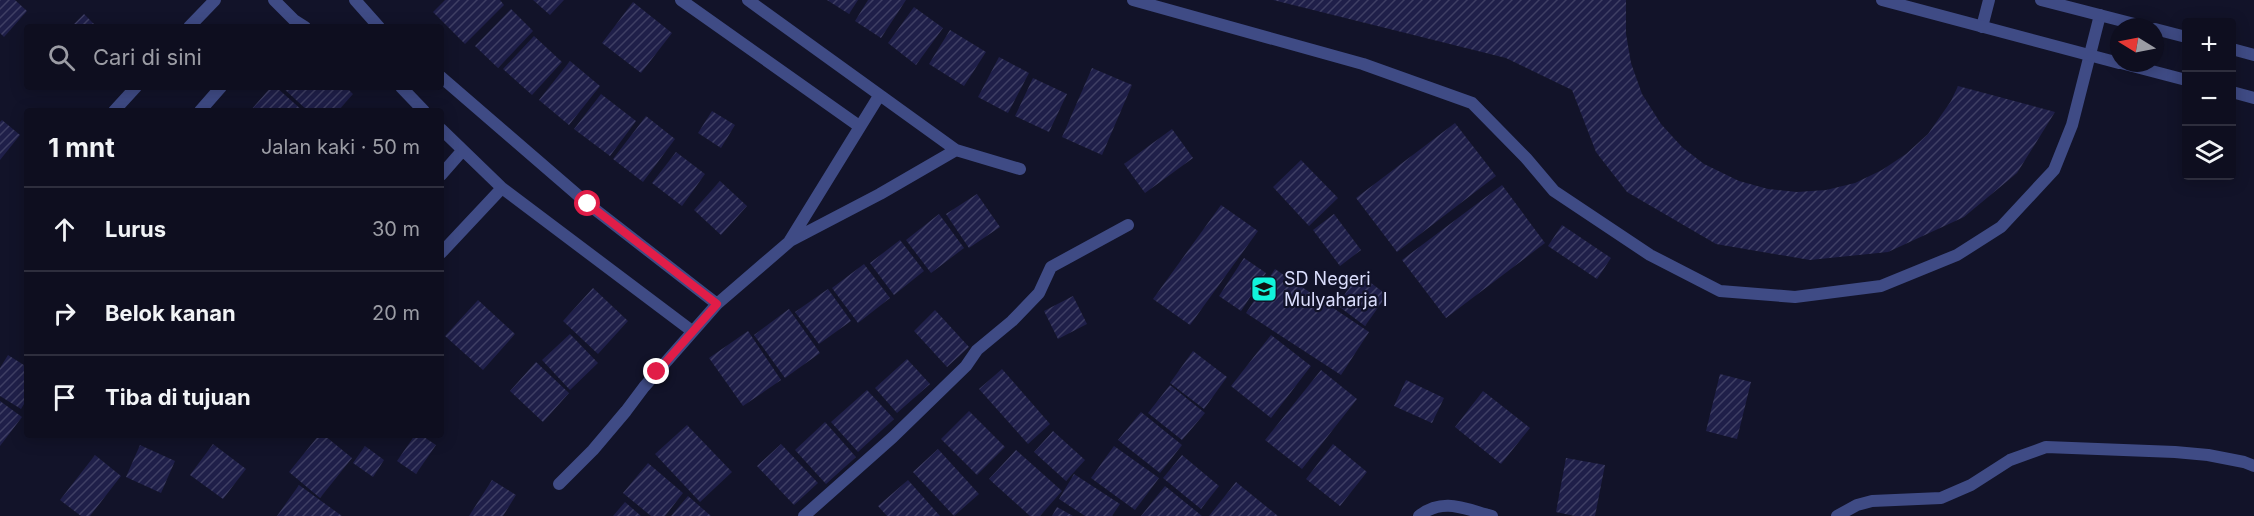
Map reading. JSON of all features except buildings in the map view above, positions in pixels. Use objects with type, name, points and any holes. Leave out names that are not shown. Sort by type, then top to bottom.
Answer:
[{"type":"street","points":[[192,24],[215,0]]},
{"type":"street","points":[[274,0],[294,24]]},
{"type":"street","points":[[355,0],[377,24]]},
{"type":"street","points":[[681,0],[859,126]]},
{"type":"street","points":[[748,0],[957,150],[1020,169]]},
{"type":"street","points":[[1132,0],[1363,64],[1472,103],[1526,158],[1554,191],[1650,255],[1720,291],[1795,297],[1881,286],[1957,255],[2001,227],[2054,170],[2072,125],[2100,15]]},
{"type":"street","points":[[1882,0],[2110,60]]},
{"type":"street","points":[[1983,27],[1989,0]]},
{"type":"street","points":[[2041,0],[2112,18]]},
{"type":"street","points":[[2164,32],[2182,37]]},
{"type":"street","points":[[2236,50],[2254,55]]},
{"type":"street","points":[[2155,72],[2182,79]]},
{"type":"street","points":[[444,80],[588,204],[717,304]]},
{"type":"street","points":[[117,108],[133,90]]},
{"type":"street","points":[[203,108],[218,90]]},
{"type":"street","points":[[403,90],[421,108]]},
{"type":"street","points":[[2236,93],[2254,98]]},
{"type":"street","points":[[789,242],[879,96]]},
{"type":"street","points":[[444,132],[502,188],[692,331]]},
{"type":"street","points":[[559,484],[593,450],[717,304],[789,242],[957,150]]},
{"type":"street","points":[[444,172],[462,151]]},
{"type":"street","points":[[444,250],[502,188]]},
{"type":"street","points":[[804,516],[893,437],[966,366],[977,350],[1012,321],[1039,293],[1051,267],[1128,225]]},
{"type":"street","points":[[1837,516],[1857,505],[1872,501],[1941,498],[1971,485],[2010,460],[2046,447],[2208,455],[2254,466]]},
{"type":"street","points":[[1419,516],[1429,508],[1441,505],[1492,516]]},
{"type":"place","name":"SD Negeri Mulyaharja I","points":[[1264,289]]},
{"type":"route","points":[[588,204],[717,304],[657,372]]}]
